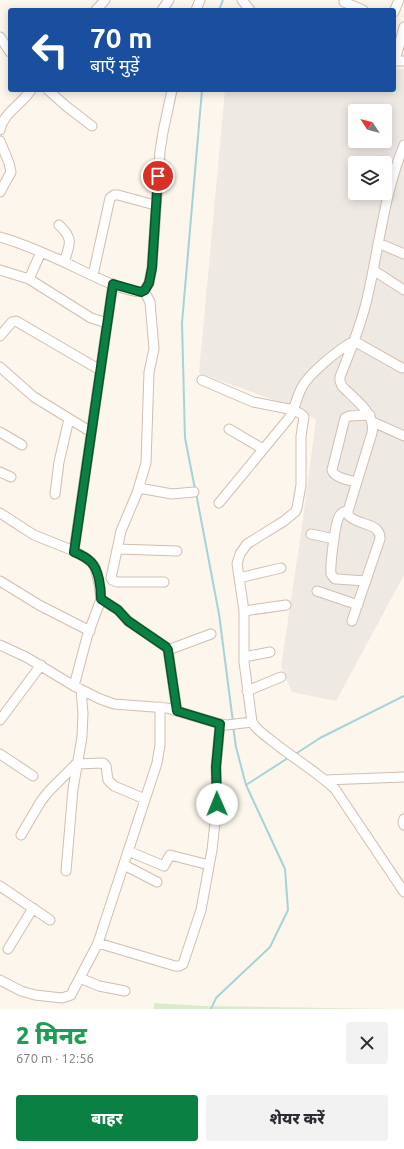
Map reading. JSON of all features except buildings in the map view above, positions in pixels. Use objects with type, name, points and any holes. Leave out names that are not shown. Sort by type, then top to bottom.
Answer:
[{"type":"street","points":[[98,8],[105,0]]},
{"type":"street","points":[[242,0],[248,8]]},
{"type":"street","points":[[344,2],[357,8]]},
{"type":"street","points":[[398,61],[404,27]]},
{"type":"street","points":[[0,37],[8,49]]},
{"type":"street","points":[[1,124],[29,92]]},
{"type":"street","points":[[50,92],[92,126]]},
{"type":"street","points":[[0,237],[22,244],[113,284],[137,292],[144,291],[149,283],[152,268],[155,205],[162,132],[172,92]]},
{"type":"street","points":[[0,142],[9,163],[11,172],[0,192]]},
{"type":"street","points":[[404,145],[396,169],[361,321],[340,377],[340,381],[344,388],[371,418],[404,436]]},
{"type":"street","points":[[94,275],[110,198],[114,195],[118,195],[155,205]]},
{"type":"street","points":[[59,225],[68,233],[70,238],[64,262]]},
{"type":"street","points":[[378,243],[404,254]]},
{"type":"street","points":[[29,279],[41,252]]},
{"type":"street","points":[[0,270],[29,279],[92,318],[107,323]]},
{"type":"street","points":[[373,270],[404,290]]},
{"type":"street","points":[[74,552],[113,284]]},
{"type":"street","points":[[144,291],[150,302],[154,349],[149,372],[146,462],[139,488],[121,532],[111,574],[112,580],[118,582],[164,582]]},
{"type":"street","points":[[0,336],[12,322],[16,321],[100,370]]},
{"type":"street","points":[[354,341],[402,368]]},
{"type":"street","points":[[219,504],[294,410],[298,396],[304,385],[328,360],[345,346],[354,341]]},
{"type":"street","points":[[0,367],[34,397],[91,432]]},
{"type":"street","points":[[202,380],[253,402],[294,410],[301,414],[304,418],[301,436],[301,486],[297,508],[295,512],[284,521],[250,542],[240,554],[237,564],[244,610],[244,657],[252,722],[258,729],[286,752],[335,789],[404,892]]},
{"type":"street","points":[[357,482],[335,475],[332,473],[332,470],[345,418],[349,416],[371,418]]},
{"type":"street","points":[[352,621],[380,539],[379,531],[376,528],[352,519],[348,515],[372,434],[371,418]]},
{"type":"street","points":[[55,494],[59,462],[69,419]]},
{"type":"street","points":[[229,430],[263,450]]},
{"type":"street","points":[[1,434],[22,446]]},
{"type":"street","points":[[0,472],[10,477]]},
{"type":"street","points":[[139,488],[172,494],[194,492]]},
{"type":"street","points":[[348,511],[344,511],[338,517],[334,539],[331,571],[332,576],[337,579],[366,581]]},
{"type":"street","points":[[0,513],[34,536],[86,558],[95,567],[99,584],[101,599],[90,631],[77,688],[83,713],[82,738],[76,764],[66,871]]},
{"type":"street","points":[[311,534],[334,539]]},
{"type":"street","points":[[117,549],[177,551]]},
{"type":"street","points":[[239,578],[281,568]]},
{"type":"street","points":[[0,581],[38,605],[90,631]]},
{"type":"street","points":[[317,590],[358,605]]},
{"type":"street","points":[[101,599],[114,607],[128,621],[164,645],[168,650],[177,711]]},
{"type":"street","points":[[244,610],[286,605]]},
{"type":"street","points":[[168,650],[211,634]]},
{"type":"street","points":[[0,645],[41,665],[77,688],[114,704],[160,707],[227,725],[252,722]]},
{"type":"street","points":[[244,657],[270,652]]},
{"type":"street","points":[[0,720],[41,665]]},
{"type":"street","points":[[247,691],[281,677]]},
{"type":"street","points":[[0,980],[21,991],[35,995],[62,998],[71,994],[98,943],[157,763],[159,753],[160,707]]},
{"type":"street","points":[[98,943],[175,966],[180,966],[183,964],[198,922],[209,865],[217,804],[216,767],[220,724]]},
{"type":"street","points":[[0,754],[33,776]]},
{"type":"street","points":[[21,835],[40,801],[76,764],[103,763],[106,766],[108,780],[114,786],[145,799]]},
{"type":"street","points":[[325,780],[404,777]]},
{"type":"street","points":[[404,819],[404,824]]},
{"type":"street","points":[[128,852],[164,866],[170,855],[209,865]]},
{"type":"street","points":[[124,865],[157,882]]},
{"type":"street","points":[[1,888],[50,920]]},
{"type":"street","points":[[8,949],[33,908]]},
{"type":"street","points":[[80,978],[99,986],[125,991]]},
{"type":"shaded area","points":[[396,69],[404,69],[404,575],[336,701],[292,692],[281,667],[316,419],[282,403],[199,373],[225,92],[396,92]]},
{"type":"green space","points":[[154,1003],[202,1006],[390,1009],[154,1009]]},
{"type":"waterway","points":[[220,8],[223,0]]},
{"type":"waterway","points":[[195,489],[185,438],[182,323],[202,92]]},
{"type":"waterway","points":[[196,493],[219,614],[233,722]]},
{"type":"waterway","points":[[294,755],[320,738],[404,696]]},
{"type":"waterway","points":[[211,1009],[216,998],[270,947],[288,910],[285,869],[246,785],[236,747],[233,726]]},
{"type":"waterway","points":[[246,785],[288,758]]},
{"type":"route","points":[[158,176],[155,201],[152,268],[149,283],[142,292],[137,292],[113,284],[74,552],[86,558],[95,567],[101,599],[118,610],[128,621],[166,647],[168,650],[177,711],[220,724],[216,767],[217,804]]}]
